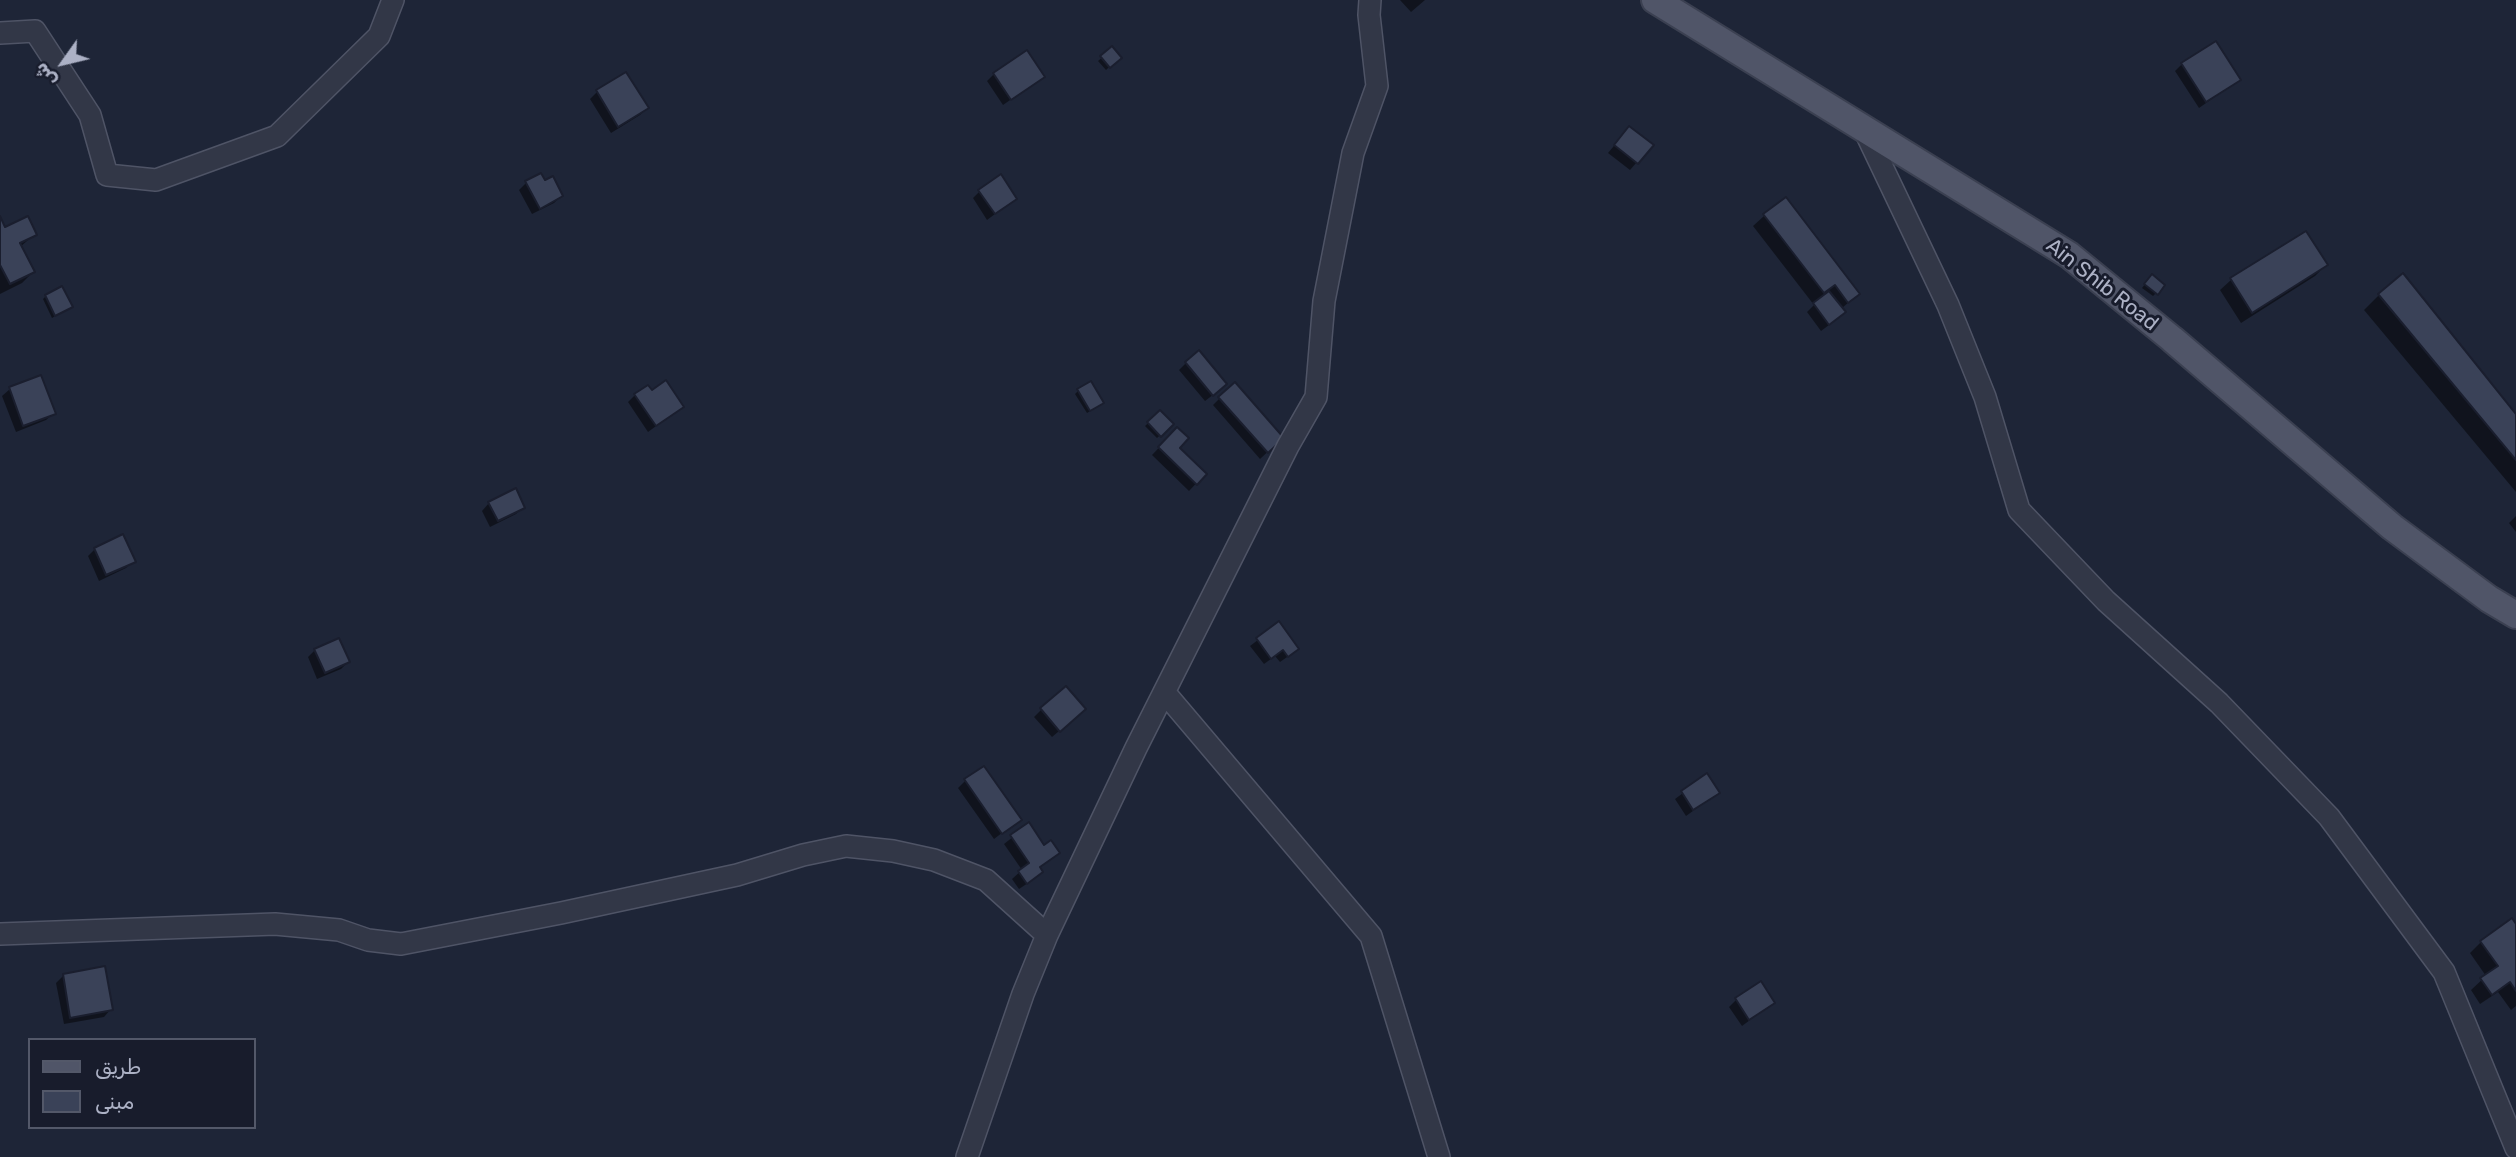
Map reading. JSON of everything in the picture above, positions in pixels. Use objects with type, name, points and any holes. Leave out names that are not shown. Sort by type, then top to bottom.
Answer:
[{"type":"main road","name":"Ain Shib Road","points":[[1655,0],[2069,255],[2183,348],[2392,527],[2489,599],[2516,615]]},
{"type":"street","points":[[0,33],[35,31],[90,116],[107,175],[156,180],[277,136],[379,36],[393,0]]},
{"type":"street","points":[[967,1157],[1023,994],[1047,935],[1288,446],[1316,397],[1324,300],[1353,153],[1377,86],[1368,15],[1370,0]]},
{"type":"street","points":[[1864,129],[1948,305],[1985,397],[2018,510],[2106,601],[2219,703],[2329,817],[2444,972],[2516,1148]]},
{"type":"street","points":[[1165,693],[1371,936],[1439,1157]]},
{"type":"street","points":[[0,934],[275,924],[339,930],[368,940],[401,944],[697,884],[846,846],[893,851],[934,860],[986,880],[1047,935]]},
{"type":"building","points":[[2216,41],[2241,80],[2206,102],[2181,63]]},
{"type":"building","points":[[1112,46],[1122,58],[1110,68],[1100,56]]},
{"type":"building","points":[[1027,50],[1045,77],[1011,100],[993,73]]},
{"type":"building","points":[[626,72],[649,108],[618,127],[596,90]]},
{"type":"building","points":[[1629,126],[1654,145],[1638,164],[1614,145]]},
{"type":"building","points":[[541,173],[545,180],[553,176],[563,196],[540,209],[525,181]]},
{"type":"building","points":[[1001,174],[1017,199],[995,214],[978,190]]},
{"type":"building","points":[[1786,197],[1860,294],[1848,303],[1835,285],[1824,293],[1763,214]]},
{"type":"building","points":[[0,216],[5,227],[28,216],[37,235],[20,243],[35,272],[10,284],[0,265]]},
{"type":"building","points":[[2306,231],[2328,265],[2252,313],[2230,278]]},
{"type":"building","points":[[2403,273],[2516,414],[2516,460],[2378,294]]},
{"type":"building","points":[[2152,274],[2165,285],[2158,295],[2144,284]]},
{"type":"building","points":[[62,286],[73,307],[55,316],[45,295]]},
{"type":"building","points":[[1829,291],[1846,312],[1829,325],[1813,303]]},
{"type":"building","points":[[1199,350],[1227,384],[1213,396],[1185,362]]},
{"type":"building","points":[[41,375],[56,414],[23,426],[9,387]]},
{"type":"building","points":[[666,380],[684,407],[656,426],[634,394],[648,385],[652,390]]},
{"type":"building","points":[[1091,381],[1104,403],[1090,411],[1077,389]]},
{"type":"building","points":[[1235,382],[1284,438],[1268,453],[1218,397]]},
{"type":"building","points":[[1160,410],[1174,424],[1161,437],[1147,422]]},
{"type":"building","points":[[1177,427],[1189,438],[1180,448],[1207,474],[1197,485],[1158,447]]},
{"type":"building","points":[[516,488],[525,508],[498,521],[488,502]]},
{"type":"building","points":[[123,534],[136,562],[106,575],[94,548]]},
{"type":"building","points":[[1279,621],[1299,649],[1288,657],[1283,650],[1271,659],[1256,638]]},
{"type":"building","points":[[339,638],[350,662],[325,673],[314,649]]},
{"type":"building","points":[[1066,686],[1086,709],[1060,732],[1040,708]]},
{"type":"building","points":[[984,766],[1022,820],[1002,834],[964,779]]},
{"type":"building","points":[[1707,773],[1720,793],[1693,810],[1681,791]]},
{"type":"building","points":[[1029,822],[1044,845],[1051,840],[1060,853],[1040,867],[1043,872],[1027,884],[1018,871],[1029,863],[1010,835]]},
{"type":"building","points":[[2512,918],[2516,924],[2516,991],[2510,982],[2492,995],[2480,978],[2498,966],[2480,941]]},
{"type":"building","points":[[105,966],[113,1010],[70,1018],[63,974]]},
{"type":"building","points":[[1761,981],[1775,1003],[1749,1020],[1735,998]]}]
